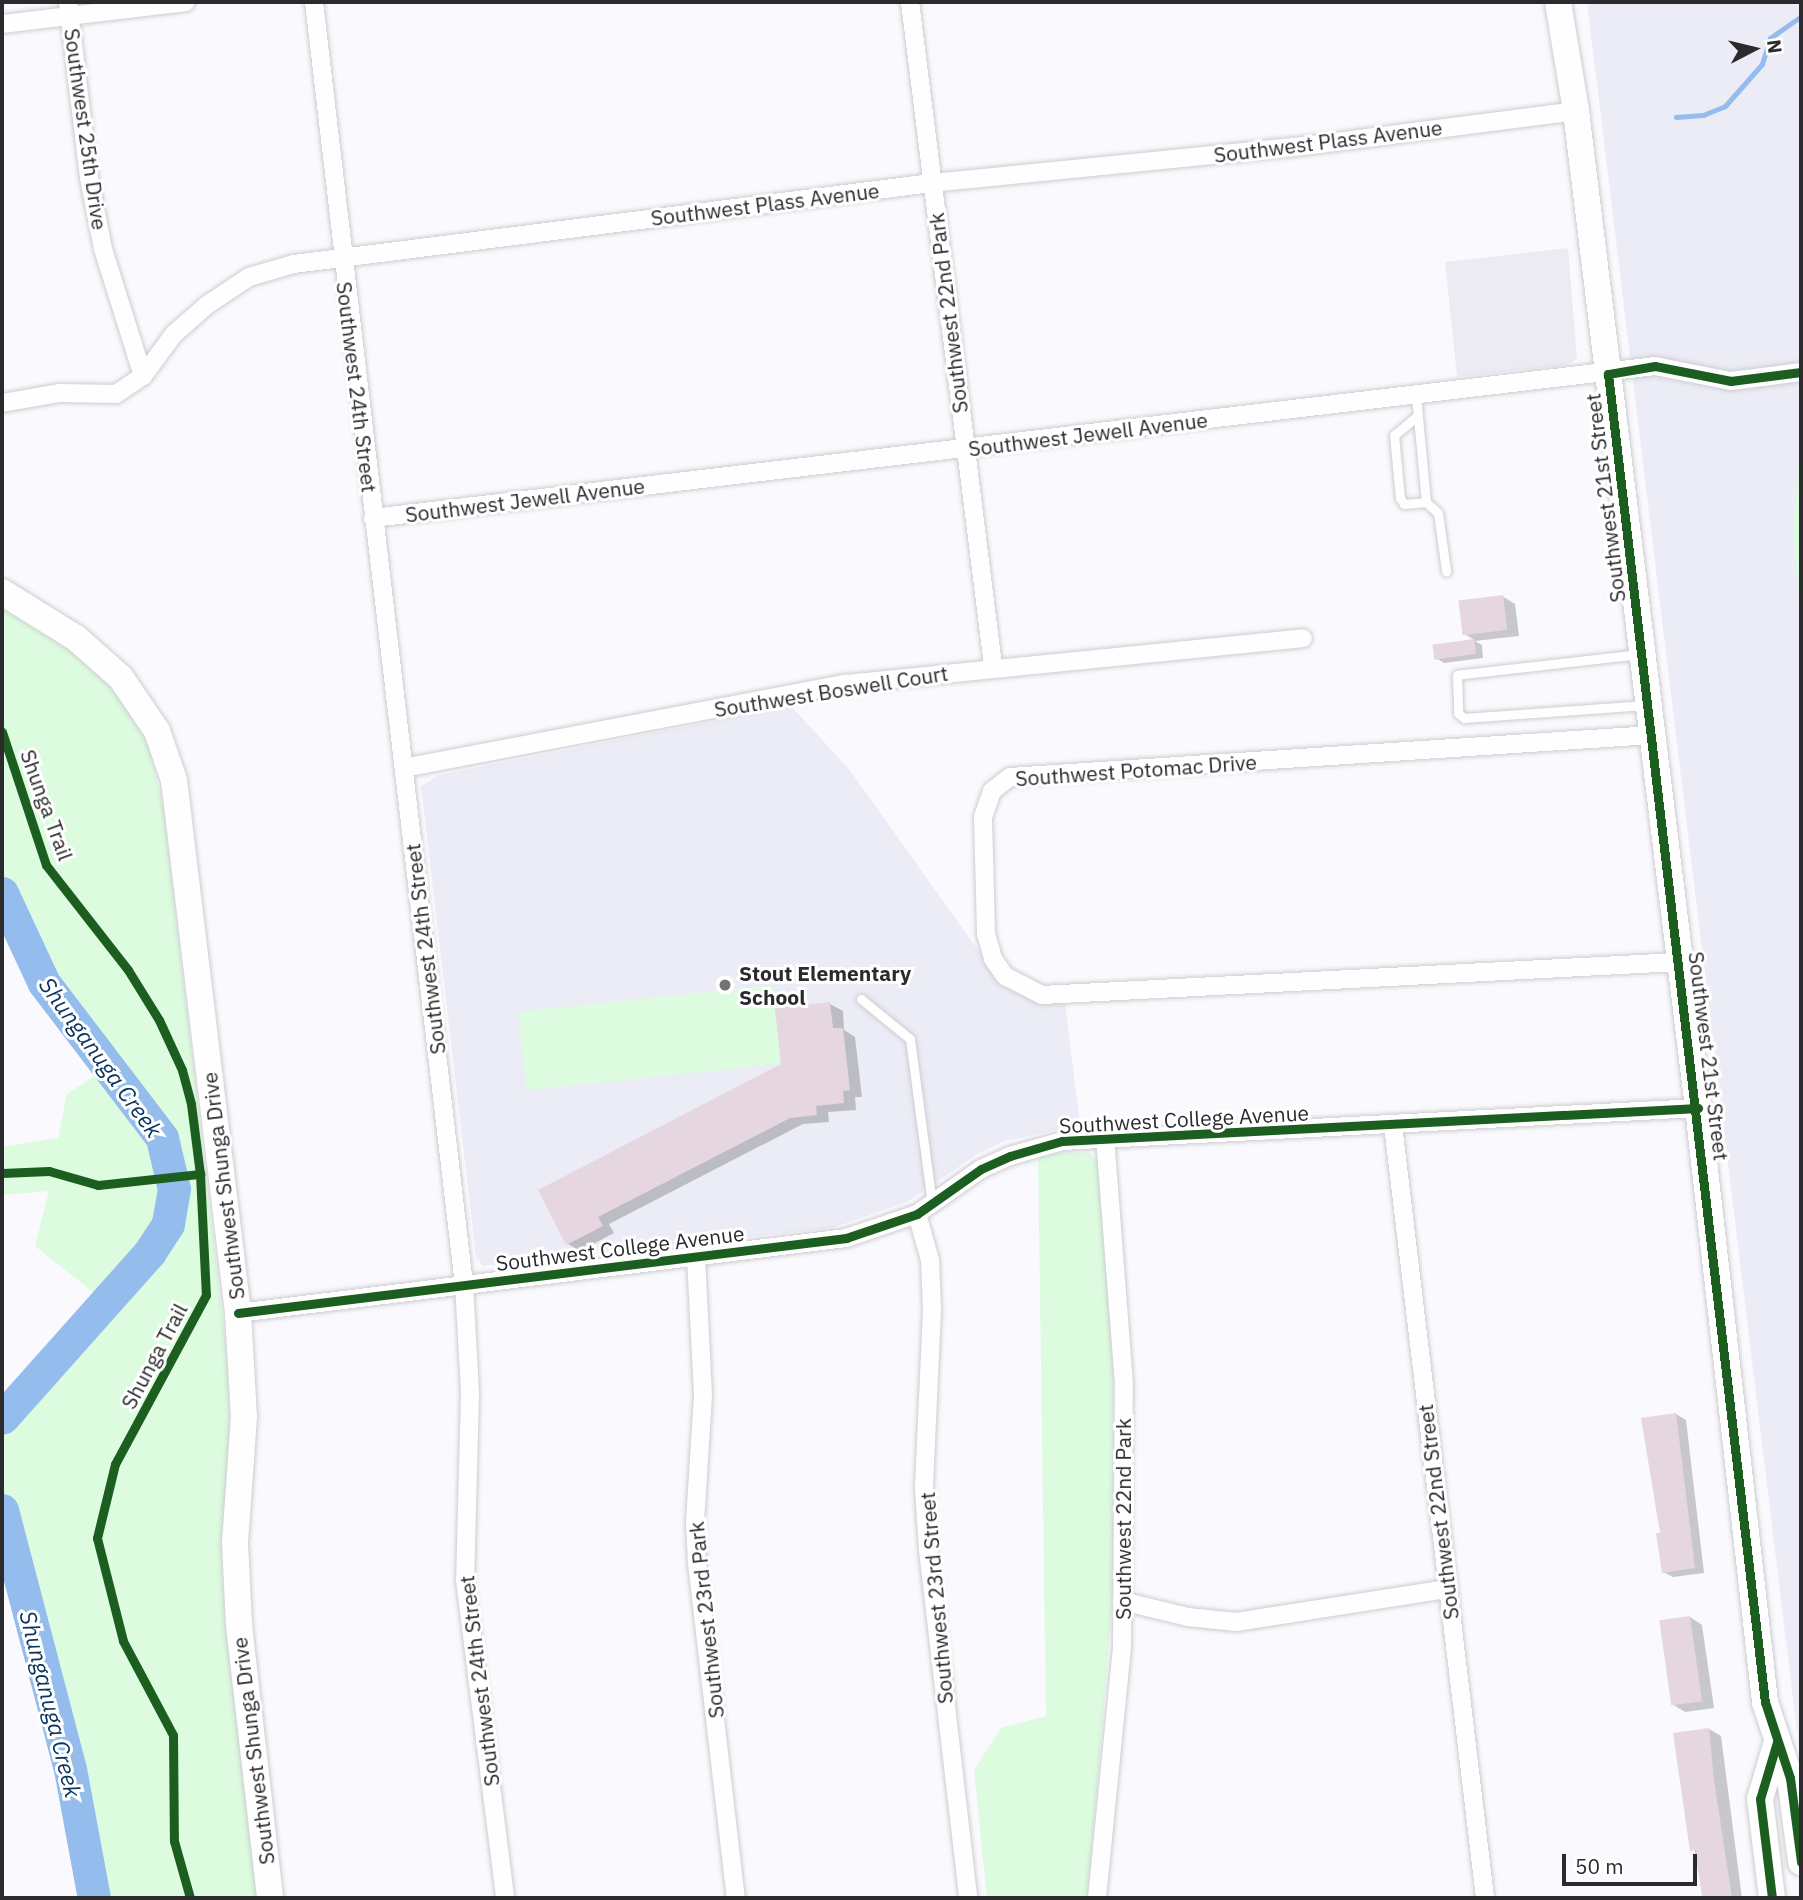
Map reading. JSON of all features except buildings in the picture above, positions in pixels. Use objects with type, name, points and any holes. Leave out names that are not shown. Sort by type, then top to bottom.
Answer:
[{"type":"main road","name":"Southwest 21st Street","points":[[1558,2],[1576,110],[1698,1108],[1765,1702],[1790,1778],[1801,1862]]},
{"type":"main road","name":"Southwest Shunga Drive","points":[[2,592],[103,659],[138,699],[169,760],[178,800],[238,1313],[244,1417],[235,1543],[239,1625],[270,1898]]},
{"type":"main road","points":[[1772,1898],[1760,1799],[1777,1742]]},
{"type":"street","points":[[2,24],[68,8],[186,2]]},
{"type":"street","name":"Southwest 24th Street","points":[[314,2],[341,258],[464,1284],[470,1381],[465,1580],[505,1898]]},
{"type":"street","name":"Southwest 22nd Park","points":[[910,2],[993,666]]},
{"type":"street","name":"Southwest 25th Drive","points":[[68,8],[101,237],[143,376]]},
{"type":"street","name":"Southwest Plass Avenue","points":[[2,404],[60,393],[116,394],[143,376],[174,334],[207,305],[249,277],[294,264],[932,183],[1304,146],[1576,110]]},
{"type":"street","name":"Southwest Jewell Avenue","points":[[373,518],[1608,374],[1655,366],[1731,381],[1801,372]]},
{"type":"street","name":"Southwest Boswell Court","points":[[404,768],[845,684],[993,666],[1303,638]]},
{"type":"street","name":"Southwest Potomac Drive","points":[[1652,735],[1010,777],[992,791],[983,817],[986,934],[993,959],[1005,976],[1042,995],[1679,962]]},
{"type":"street","name":"Southwest College Avenue","points":[[238,1313],[846,1238],[917,1214],[981,1169],[1010,1156],[1062,1141],[1698,1108]]},
{"type":"street","name":"Southwest 22nd Street","points":[[1393,1125],[1485,1898]]},
{"type":"street","name":"Southwest 22nd Park","points":[[1097,1898],[1118,1686],[1122,1601],[1124,1384],[1105,1139]]},
{"type":"street","name":"Southwest 23rd Street","points":[[917,1214],[930,1259],[932,1310],[925,1489],[928,1550],[968,1898]]},
{"type":"street","name":"Southwest 23rd Park","points":[[696,1257],[703,1395],[695,1521],[697,1563],[736,1898]]},
{"type":"street","points":[[1122,1601],[1188,1617],[1236,1622],[1447,1589]]},
{"type":"lane","points":[[1416,396],[1426,502],[1438,513],[1446,570]]},
{"type":"lane","points":[[1418,416],[1394,435],[1393,442],[1400,498],[1404,504],[1426,502]]},
{"type":"lane","points":[[1642,654],[1457,675],[1458,713],[1464,718],[1648,704]]},
{"type":"lane","points":[[861,999],[911,1039],[932,1203]]},
{"type":"shaded area","points":[[1587,2],[1801,2],[1801,1765]]},
{"type":"shaded area","points":[[1568,248],[1577,359],[1567,365],[1457,377],[1445,262]]},
{"type":"shaded area","name":"Stout Elementary School","points":[[791,706],[849,769],[998,978],[1015,992],[1039,1002],[1065,1002],[1080,1125],[1005,1141],[979,1153],[907,1202],[832,1228],[483,1266],[476,1257],[421,786],[439,775]]},
{"type":"green space","points":[[1801,439],[1801,625],[1793,532]]},
{"type":"green space","points":[[2,608],[74,653],[113,688],[146,738],[163,803],[229,1371],[230,1453],[222,1574],[258,1898],[94,1898],[70,1769],[2,1510],[2,1418],[103,1300],[35,1246],[49,1191],[2,1195],[2,1147],[58,1138],[67,1094],[108,1067],[44,983],[2,893]]},
{"type":"green space","points":[[773,985],[781,1064],[527,1090],[518,1012]]},
{"type":"green space","points":[[1068,1152],[1089,1153],[1098,1161],[1113,1343],[1113,1593],[1088,1898],[987,1898],[974,1770],[1001,1728],[1046,1716],[1038,1156]]},
{"type":"waterway","points":[[1676,117],[1703,115],[1725,106],[1762,64],[1770,38],[1801,16]]},
{"type":"waterway","name":"Shunganuga Creek","points":[[2,893],[44,983],[162,1138],[174,1189],[168,1224],[150,1252],[2,1418]]},
{"type":"waterway","name":"Shunganuga Creek","points":[[2,1510],[70,1769],[94,1898]]},
{"type":"cycle path","points":[[1801,372],[1731,381],[1655,366],[1608,374],[1765,1702],[1790,1778],[1801,1862]]},
{"type":"cycle path","name":"Shunga Trail","points":[[2,732],[46,865],[128,970],[159,1020],[182,1070],[191,1104],[200,1174],[206,1295],[115,1464],[97,1538],[123,1641],[173,1735],[174,1841],[190,1898]]},
{"type":"cycle path","points":[[238,1313],[846,1238],[917,1214],[981,1169],[1010,1156],[1062,1141],[1698,1108]]},
{"type":"cycle path","points":[[2,1173],[49,1171],[98,1185],[200,1174]]},
{"type":"cycle path","points":[[1772,1898],[1760,1799],[1777,1742]]},
{"type":"place","name":"Stout Elementary School","points":[[725,985]]}]
